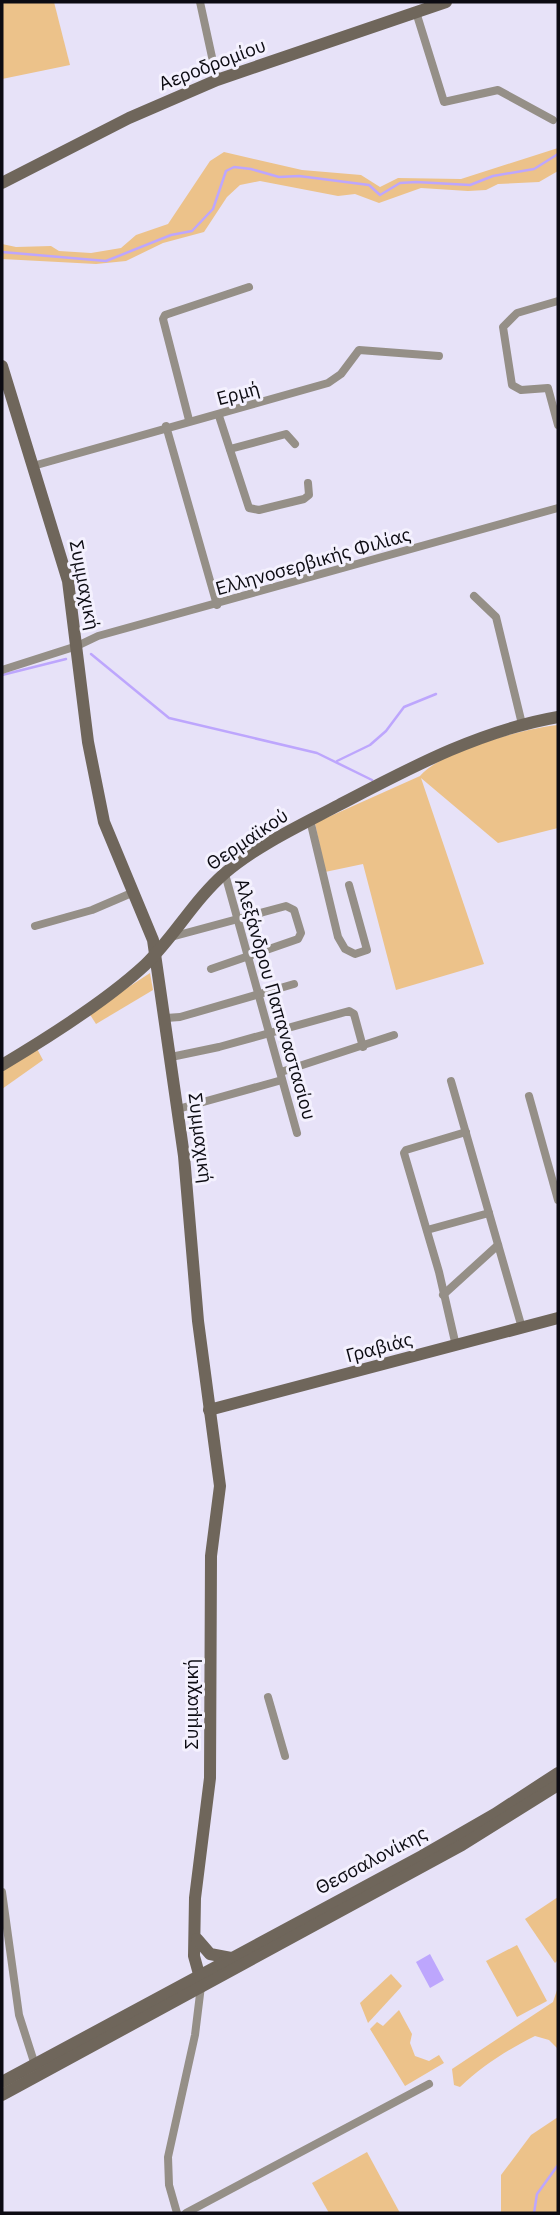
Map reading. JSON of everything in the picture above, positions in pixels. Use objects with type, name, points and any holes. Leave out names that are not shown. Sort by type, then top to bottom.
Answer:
[{"type":"street","points":[[200,2],[217,80]]},
{"type":"street","name":"Αεροδρομίου","points":[[2,183],[129,118],[217,80],[446,2]]},
{"type":"street","points":[[416,12],[444,102],[498,90],[553,120]]},
{"type":"street","points":[[189,420],[163,319],[165,315],[249,287]]},
{"type":"street","points":[[558,301],[517,313],[503,327],[512,385],[521,390],[548,388],[558,425]]},
{"type":"street","name":"Ερμή","points":[[33,466],[166,426],[219,416],[328,383],[341,374],[359,350],[439,356]]},
{"type":"street","name":"Συμμαχική","points":[[2,366],[65,571],[88,742],[102,813],[110,841],[134,892],[156,952],[178,1109],[209,1410],[220,1486],[211,1556],[210,1778],[195,1898],[197,1938],[204,1978]]},
{"type":"street","points":[[219,416],[249,508],[259,510],[304,499],[309,495],[307,483]]},
{"type":"street","points":[[166,426],[217,605]]},
{"type":"street","points":[[230,449],[286,434],[295,444]]},
{"type":"street","name":"Ελληνοσερβικής Φιλίας","points":[[2,670],[77,646],[98,636],[558,508]]},
{"type":"street","points":[[474,596],[496,617],[522,724]]},
{"type":"street","name":"Θερμαϊκού","points":[[2,1065],[96,1002],[156,952],[225,874],[310,820],[447,751],[522,724],[558,717]]},
{"type":"street","points":[[310,820],[338,937],[345,949],[355,954],[367,950],[349,885]]},
{"type":"street","name":"Αλεξάνδρου Παπαναστασίου","points":[[225,874],[297,1133]]},
{"type":"street","points":[[35,926],[92,910],[134,892]]},
{"type":"street","points":[[169,937],[286,906],[297,913],[301,933],[298,939],[211,969]]},
{"type":"street","points":[[166,1018],[180,1017],[294,984]]},
{"type":"street","points":[[171,1056],[352,1012],[363,1047]]},
{"type":"street","points":[[178,1109],[281,1076],[394,1035]]},
{"type":"street","points":[[451,1081],[522,1328]]},
{"type":"street","points":[[529,1096],[558,1200]]},
{"type":"street","points":[[456,1346],[427,1230],[404,1153],[406,1150],[466,1132]]},
{"type":"street","points":[[427,1230],[489,1213]]},
{"type":"street","points":[[443,1295],[498,1245]]},
{"type":"street","name":"Γραβιάς","points":[[209,1410],[558,1318]]},
{"type":"street","points":[[268,1697],[285,1756]]},
{"type":"street","name":"Θεσσαλονίκης","points":[[204,1978],[234,1958],[460,1835],[558,1773]]},
{"type":"street","name":"Θεσσαλονίκης","points":[[204,1978],[462,1845],[558,1785]]},
{"type":"street","points":[[2,1892],[19,2015],[36,2065]]},
{"type":"street","points":[[197,1938],[210,1954],[234,1958]]},
{"type":"street","points":[[2,2082],[204,1978]]},
{"type":"street","points":[[2,2095],[204,1978]]},
{"type":"street","points":[[177,2213],[169,2185],[168,2157],[195,2035],[204,1978]]},
{"type":"street","points":[[187,2213],[429,2084]]},
{"type":"shaded area","points":[[2,2],[54,2],[70,65],[2,79]]},
{"type":"shaded area","points":[[558,148],[558,171],[539,182],[498,184],[486,190],[468,191],[421,188],[379,203],[355,194],[338,196],[260,181],[240,185],[227,197],[204,232],[163,243],[126,261],[96,264],[2,259],[2,244],[16,247],[51,246],[59,251],[91,253],[121,248],[136,235],[168,224],[210,161],[224,152],[302,170],[361,175],[380,187],[398,178],[461,179]]},
{"type":"shaded area","points":[[558,725],[558,828],[498,843],[421,778],[484,964],[396,990],[363,864],[325,872],[315,823],[420,776],[430,767],[464,750],[506,736]]},
{"type":"shaded area","points":[[150,973],[153,990],[96,1024],[89,1013]]},
{"type":"shaded area","points":[[35,1045],[43,1060],[2,1089],[2,1066]]},
{"type":"shaded area","points":[[558,1897],[558,1960],[555,1963],[525,1919]]},
{"type":"shaded area","points":[[517,1945],[547,2001],[517,2017],[486,1961]]},
{"type":"shaded area","points":[[430,1954],[444,1980],[430,1988],[416,1962]]},
{"type":"shaded area","points":[[391,1974],[402,1986],[368,2023],[360,2003]]},
{"type":"shaded area","points":[[558,1987],[558,2049],[549,2040],[535,2036],[496,2059],[460,2087],[454,2085],[452,2069],[553,2002]]},
{"type":"shaded area","points":[[399,2010],[412,2034],[410,2043],[415,2056],[429,2061],[439,2055],[444,2063],[405,2086],[370,2029],[377,2022],[383,2026]]},
{"type":"shaded area","points":[[558,2117],[558,2213],[501,2213],[501,2175],[531,2135]]},
{"type":"shaded area","points":[[367,2152],[400,2213],[329,2213],[312,2183]]},
{"type":"waterway","points":[[2,252],[106,261],[171,235],[192,231],[213,209],[226,171],[234,167],[279,177],[299,176],[369,185],[380,195],[400,183],[470,185],[493,176],[534,169],[558,154]]},
{"type":"waterway","points":[[91,654],[169,718],[317,753],[372,780]]},
{"type":"waterway","points":[[2,675],[66,659]]},
{"type":"waterway","points":[[337,761],[370,745],[386,731],[404,707],[436,694]]},
{"type":"waterway","points":[[534,2213],[537,2194],[558,2165]]}]
